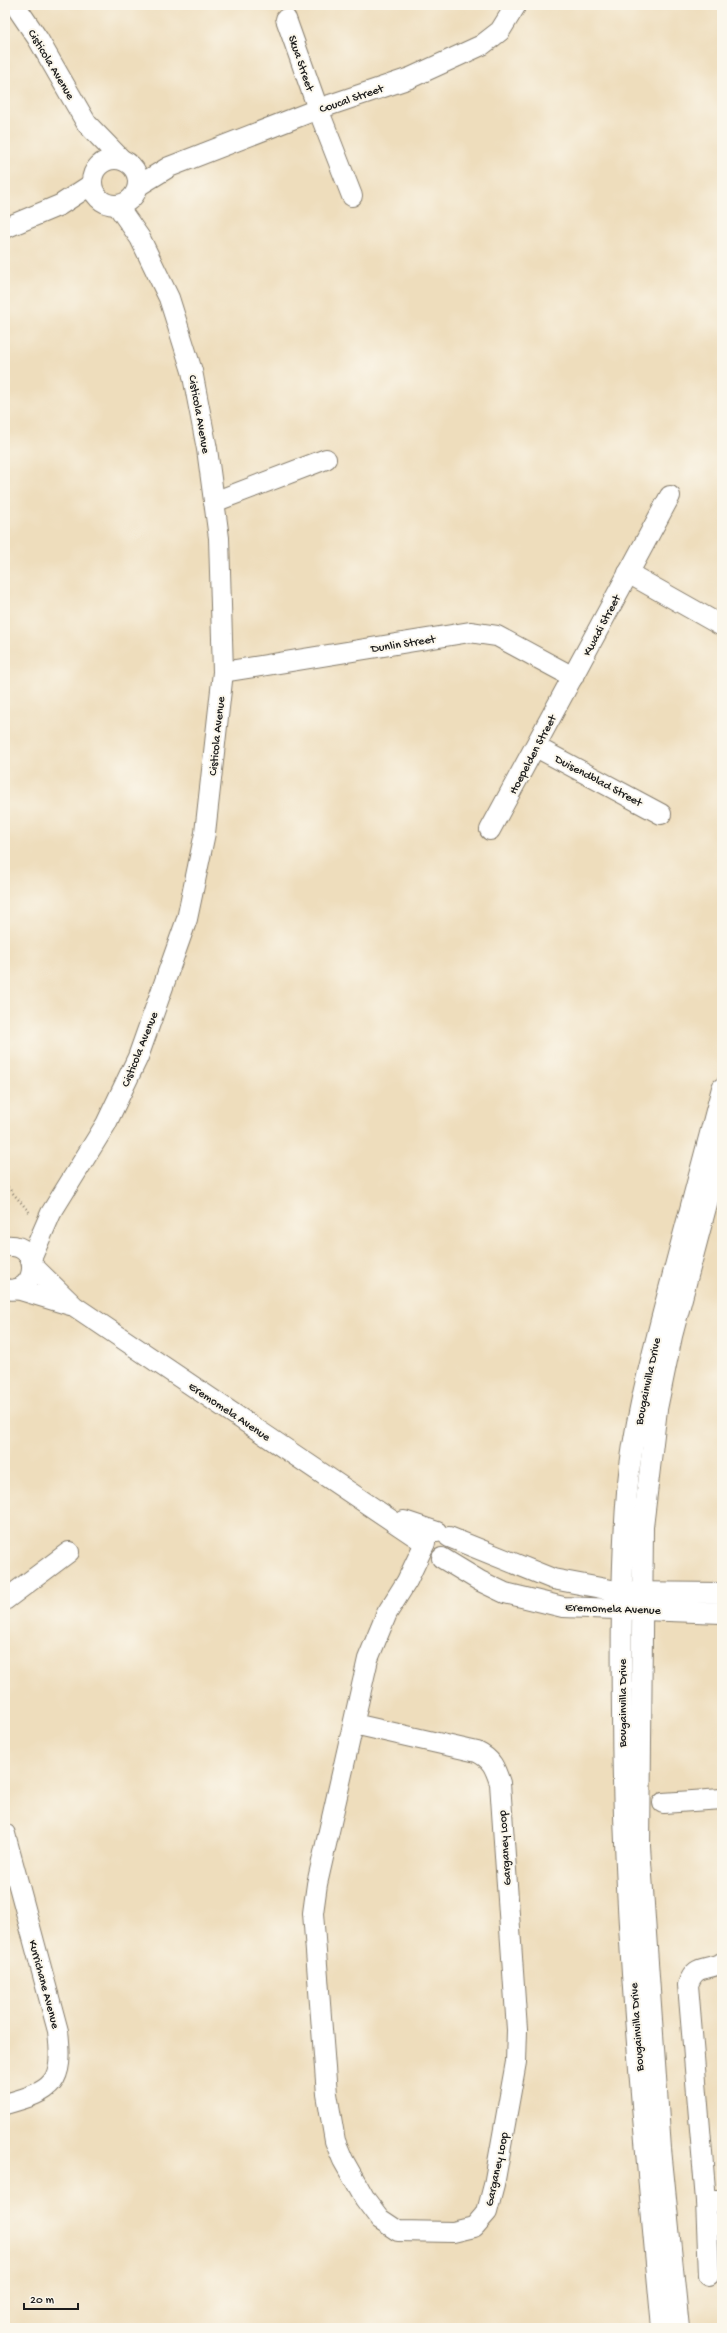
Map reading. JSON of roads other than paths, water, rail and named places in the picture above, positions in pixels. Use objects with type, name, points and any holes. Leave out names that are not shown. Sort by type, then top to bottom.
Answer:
[{"type":"street","name":"Cisticola Avenue","points":[[15,5],[38,39],[87,124],[126,162]]},
{"type":"street","name":"Coucal Street","points":[[137,190],[169,167],[318,109],[410,78],[482,45],[500,31],[516,5]]},
{"type":"street","name":"Skua Street","points":[[286,19],[318,109],[352,196]]},
{"type":"street","name":"Cisticola Avenue","points":[[87,124],[93,177]]},
{"type":"street","points":[[5,228],[60,205],[93,177],[105,160],[126,162],[139,179],[137,190],[124,204],[60,205]]},
{"type":"street","name":"Coucal Street","points":[[126,162],[169,167]]},
{"type":"street","points":[[93,177],[94,191],[110,204]]},
{"type":"street","name":"Cisticola Avenue","points":[[137,190],[140,238]]},
{"type":"street","name":"Cisticola Avenue","points":[[9,1290],[29,1280],[32,1262],[45,1218],[106,1124],[138,1057],[187,918],[205,833],[223,672],[218,538],[207,449],[192,371],[169,298],[140,238],[110,204]]},
{"type":"street","points":[[214,502],[326,459]]},
{"type":"street","name":"Kwadi Street","points":[[573,677],[670,496]]},
{"type":"street","points":[[628,573],[722,626]]},
{"type":"street","name":"Dunlin Street","points":[[223,672],[470,632],[497,636],[573,677]]},
{"type":"street","name":"Hoepelden Street","points":[[490,830],[573,677]]},
{"type":"street","name":"Duisendblad Street","points":[[536,747],[661,814]]},
{"type":"street","name":"Bougainvilla Drive","points":[[679,2328],[661,2149],[640,1847],[643,1526],[664,1338],[722,1088]]},
{"type":"street","name":"Bougainvilla Drive","points":[[662,2328],[644,2135],[622,1812],[622,1600],[627,1491],[639,1418],[722,1147]]},
{"type":"street","name":"Cisticola Avenue","points":[[9,1246],[45,1218]]},
{"type":"street","name":"Eremomela Avenue","points":[[9,1246],[21,1248],[32,1262],[74,1306],[387,1516],[434,1539],[553,1579],[622,1600]]},
{"type":"street","name":"Eremomela Avenue","points":[[9,1290],[74,1306]]},
{"type":"street","name":"Eremomela Avenue","points":[[434,1539],[426,1552],[431,1557],[440,1559],[480,1581],[505,1592],[563,1607],[622,1600],[642,1601],[722,1613]]},
{"type":"street","name":"Garganey Loop","points":[[354,1724],[477,1752],[487,1756],[492,1762],[500,1783],[515,1985],[516,2062],[494,2185],[487,2212],[474,2227],[453,2232],[398,2231],[380,2219],[365,2199],[342,2160],[331,2124],[313,1913],[317,1884],[368,1659],[375,1639],[407,1581],[434,1539]]},
{"type":"street","points":[[5,1600],[70,1552]]},
{"type":"street","name":"Garganey Loop","points":[[407,1581],[440,1559]]},
{"type":"street","points":[[528,1598],[537,1573]]},
{"type":"street","name":"Eremomela Avenue","points":[[642,1601],[722,1593]]},
{"type":"street","points":[[663,1803],[722,1799]]},
{"type":"street","name":"Kurrichane Avenue","points":[[5,1834],[58,2031],[61,2052],[60,2067],[55,2080],[49,2087],[40,2092],[5,2104]]},
{"type":"street","points":[[709,2275],[714,2201],[688,1985],[691,1976],[697,1970],[713,1967],[722,1963]]}]
